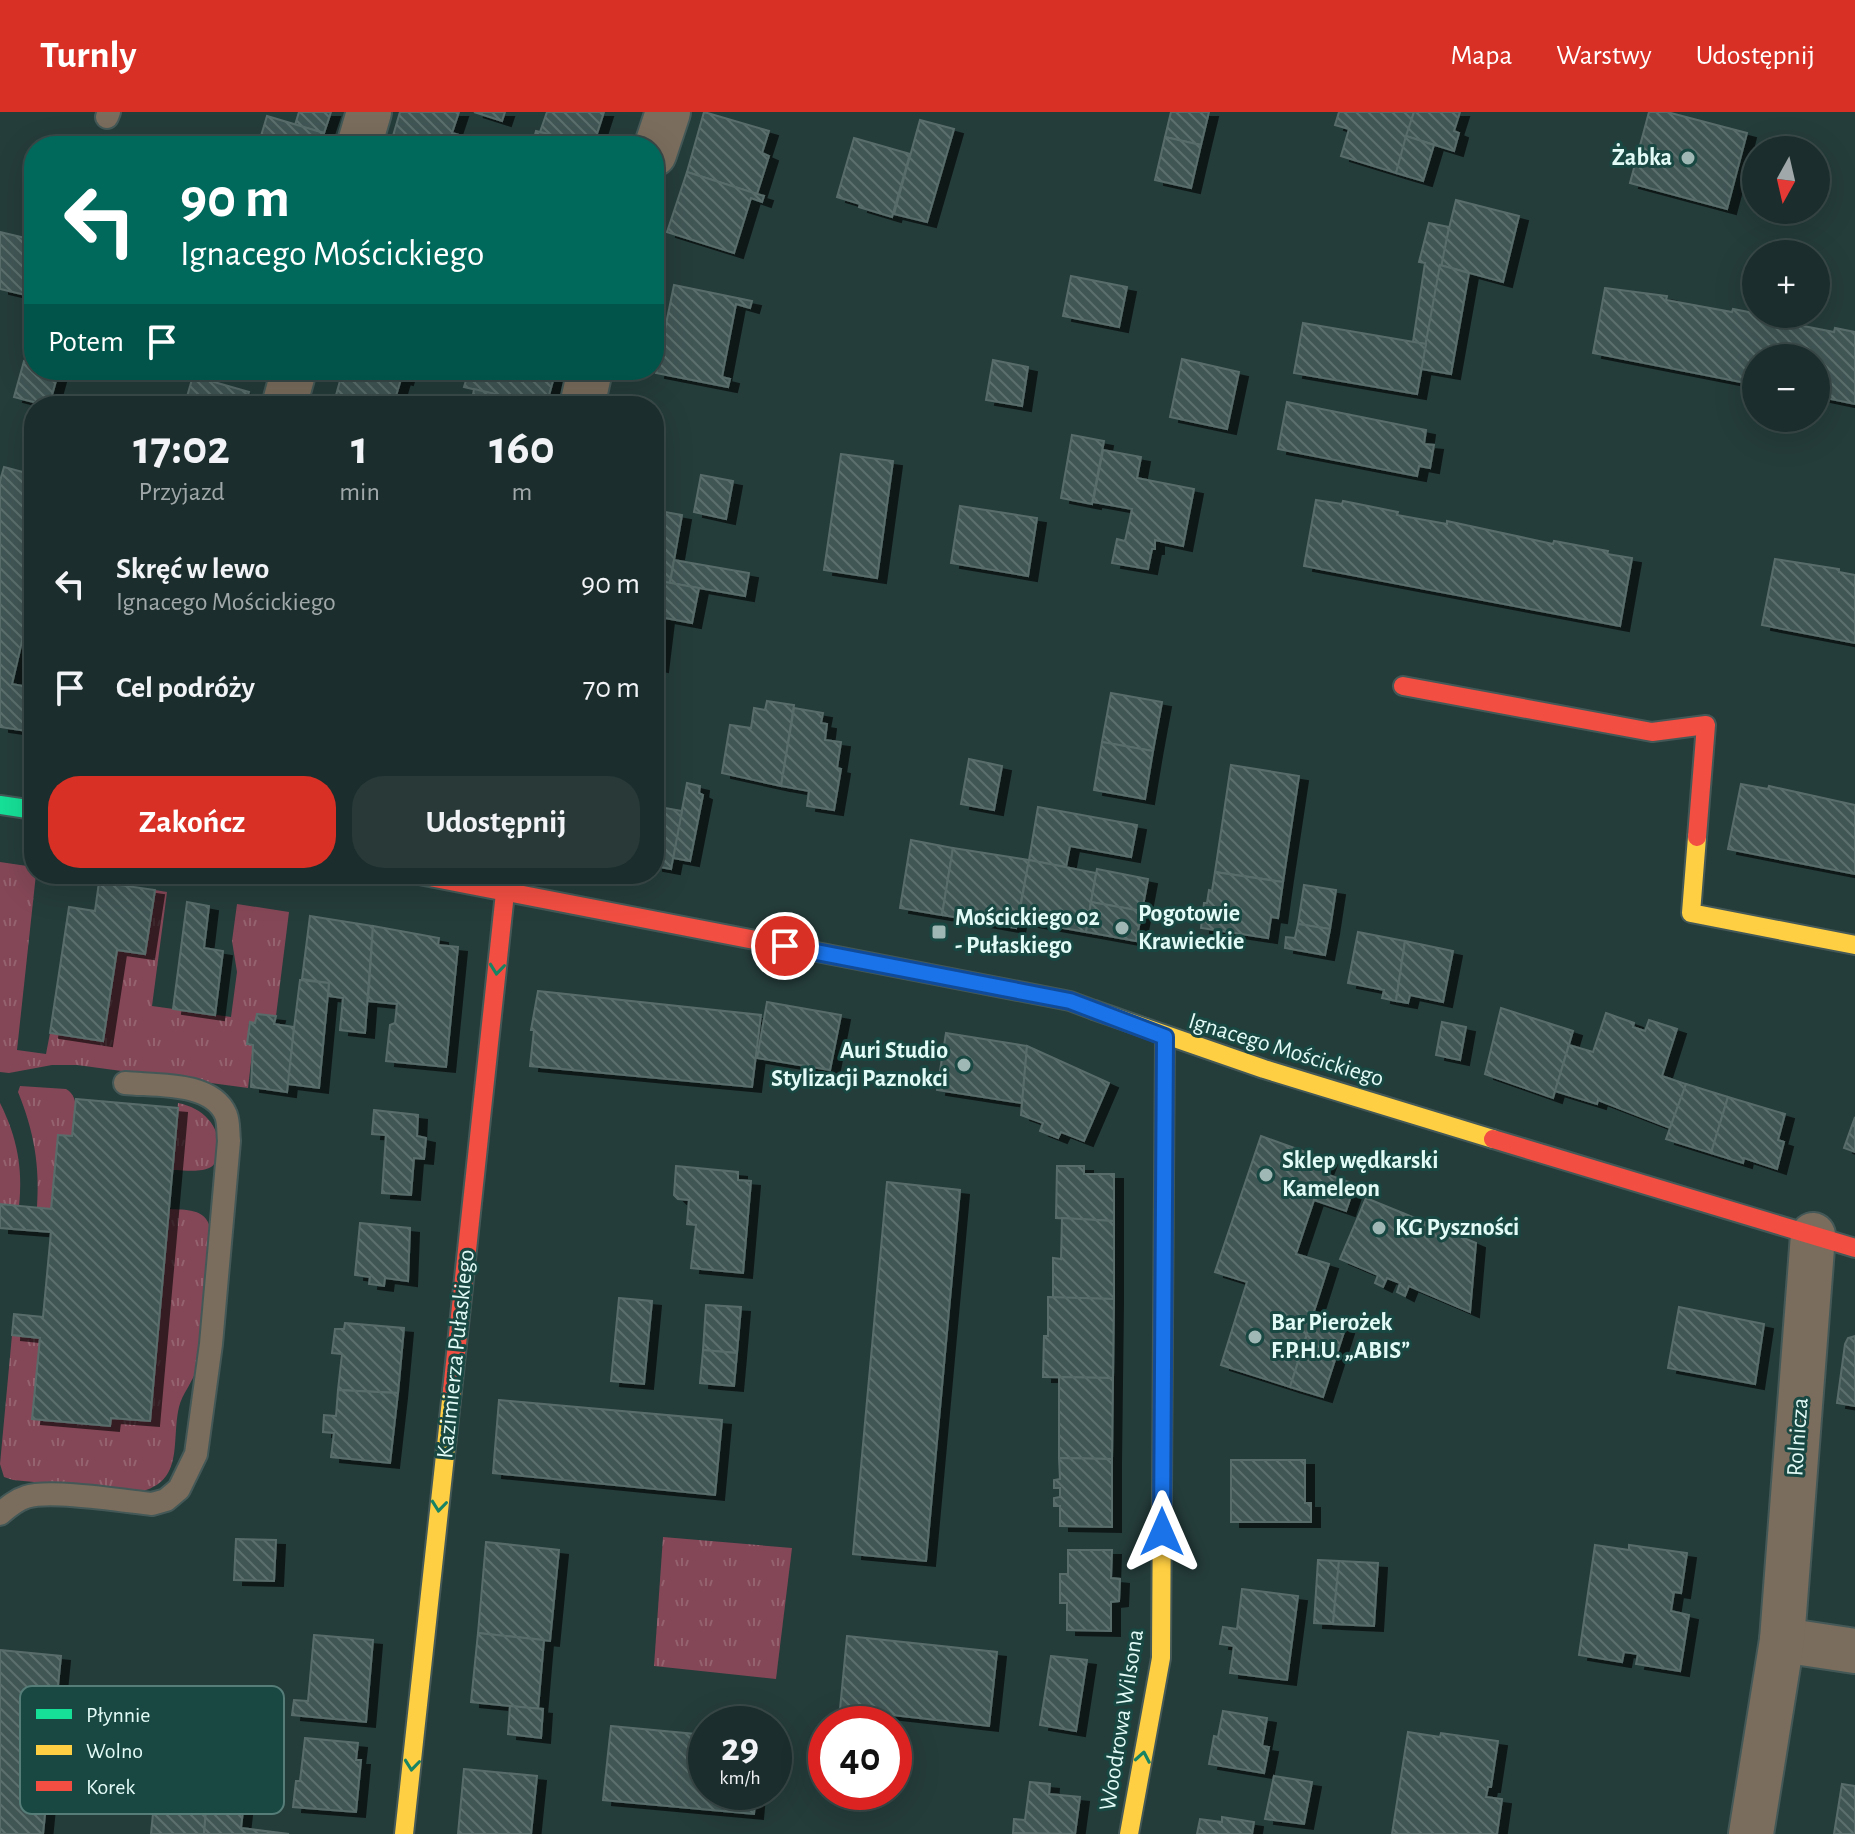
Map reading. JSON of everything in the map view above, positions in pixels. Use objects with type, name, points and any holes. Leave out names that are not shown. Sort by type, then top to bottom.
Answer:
[{"type":"street","points":[[362,136],[369,112]]},
{"type":"street","points":[[660,136],[668,112]]},
{"type":"street","points":[[1403,686],[1652,732],[1706,725],[1691,913],[1855,945]]},
{"type":"street","points":[[0,805],[24,809]]},
{"type":"street","name":"Kazimierza Pułaskiego","points":[[404,1834],[506,884]]},
{"type":"street","name":"Ignacego Mościckiego","points":[[511,884],[1070,1001],[1165,1037],[1476,1135],[1855,1248]]},
{"type":"street","name":"Woodrowa Wilsona","points":[[1129,1834],[1161,1658],[1165,1037]]},
{"type":"street","name":"Rolnicza","points":[[1751,1834],[1782,1640],[1813,1235]]},
{"type":"street","points":[[1782,1640],[1855,1651]]},
{"type":"lane","points":[[0,1514],[27,1496],[152,1504],[166,1500],[179,1489],[196,1454],[217,1283],[229,1141],[227,1118],[222,1107],[202,1093],[125,1083]]},
{"type":"green space","points":[[0,862],[24,866],[24,884],[35,884],[17,1050],[46,1054],[50,1033],[103,1041],[117,950],[155,890],[167,892],[152,1006],[231,1017],[237,972],[232,941],[237,904],[289,912],[276,1016],[257,1014],[255,1023],[249,1023],[247,1044],[253,1045],[248,1088],[77,1065],[0,1072]]},
{"type":"green space","points":[[20,1086],[66,1089],[74,1098],[72,1136],[58,1135],[51,1209],[37,1207],[35,1149],[18,1092]]},
{"type":"green space","points":[[0,1103],[17,1153],[19,1206],[0,1204]]},
{"type":"green space","points":[[178,1103],[202,1114],[217,1133],[219,1151],[215,1162],[207,1169],[173,1170]]},
{"type":"green space","points":[[169,1209],[199,1213],[208,1221],[210,1228],[198,1366],[179,1407],[170,1470],[154,1487],[139,1492],[4,1477],[0,1464],[12,1335],[40,1338],[33,1419],[110,1426],[111,1418],[150,1421]]},
{"type":"green space","points":[[663,1537],[792,1548],[776,1679],[654,1666]]},
{"type":"building","points":[[299,112],[331,112],[324,133],[295,125]]},
{"type":"building","points":[[400,112],[459,112],[452,133],[459,136],[393,136]]},
{"type":"building","points":[[474,112],[505,112],[502,121]]},
{"type":"building","points":[[547,112],[604,112],[596,136],[555,136],[540,132]]},
{"type":"building","points":[[704,112],[769,131],[762,153],[769,156],[757,194],[687,172]]},
{"type":"building","points":[[1171,112],[1209,112],[1201,145],[1165,137]]},
{"type":"building","points":[[1339,112],[1414,112],[1396,173],[1341,156],[1349,129],[1335,125]]},
{"type":"building","points":[[1414,112],[1460,112],[1454,131],[1459,133],[1454,151],[1406,136]]},
{"type":"building","name":"Żabka","points":[[1649,112],[1667,112],[1747,133],[1742,136],[1742,152],[1727,209],[1630,183]]},
{"type":"building","points":[[267,116],[324,133],[323,136],[261,136]]},
{"type":"building","points":[[920,120],[954,129],[927,222],[894,214]]},
{"type":"building","points":[[536,131],[555,136],[535,136]]},
{"type":"building","points":[[1406,136],[1434,145],[1423,181],[1396,173]]},
{"type":"building","points":[[1165,137],[1201,145],[1191,188],[1155,180]]},
{"type":"building","points":[[854,138],[910,154],[892,217],[837,197]]},
{"type":"building","points":[[687,172],[764,196],[762,202],[751,198],[734,253],[667,232]]},
{"type":"building","points":[[1456,200],[1519,216],[1503,282],[1440,265]]},
{"type":"building","points":[[1429,223],[1449,227],[1426,344],[1413,342],[1425,263],[1419,262]]},
{"type":"building","points":[[0,232],[24,238],[24,295],[0,289]]},
{"type":"building","points":[[1440,265],[1469,273],[1451,374],[1421,369]]},
{"type":"building","points":[[1071,276],[1127,287],[1119,327],[1063,316]]},
{"type":"building","points":[[674,285],[752,301],[750,308],[736,304],[722,377],[730,379],[728,387],[664,375],[664,334]]},
{"type":"building","points":[[1605,288],[1667,296],[1666,300],[1732,312],[1733,309],[1742,311],[1742,328],[1814,328],[1834,332],[1835,328],[1855,332],[1855,404],[1830,399],[1830,344],[1742,344],[1742,382],[1593,353]]},
{"type":"building","points":[[1303,323],[1426,344],[1417,394],[1294,373]]},
{"type":"building","points":[[1182,359],[1239,372],[1227,429],[1170,417]]},
{"type":"building","points":[[993,360],[1028,367],[1022,406],[986,400]]},
{"type":"building","points":[[24,361],[24,380],[56,380],[52,396],[24,396],[24,400],[14,397]]},
{"type":"building","points":[[192,380],[207,380],[249,392],[248,396],[187,396]]},
{"type":"building","points":[[340,380],[401,380],[396,396],[336,396]]},
{"type":"building","points":[[466,380],[553,380],[549,396],[503,396],[464,387]]},
{"type":"building","points":[[474,389],[504,396],[473,396]]},
{"type":"building","points":[[1287,402],[1426,430],[1424,444],[1434,445],[1430,468],[1419,466],[1417,476],[1278,449]]},
{"type":"building","points":[[1072,435],[1104,441],[1092,504],[1061,498]]},
{"type":"building","points":[[1103,450],[1141,457],[1137,478],[1194,489],[1183,546],[1155,540],[1148,569],[1112,563],[1117,539],[1125,541],[1132,509],[1093,502]]},
{"type":"building","points":[[841,454],[893,461],[877,578],[824,570]]},
{"type":"building","points":[[4,467],[24,472],[24,633],[12,684],[24,686],[24,731],[0,727],[0,481]]},
{"type":"building","points":[[701,475],[733,481],[726,519],[694,512]]},
{"type":"building","points":[[1316,500],[1342,504],[1343,501],[1398,512],[1397,515],[1447,524],[1447,521],[1632,558],[1620,626],[1304,566]]},
{"type":"building","points":[[960,506],[1037,518],[1028,576],[951,563]]},
{"type":"building","points":[[664,512],[682,515],[670,583],[664,582]]},
{"type":"building","points":[[1775,559],[1839,569],[1839,572],[1855,575],[1855,643],[1762,625]]},
{"type":"building","points":[[674,560],[749,573],[745,596],[670,583]]},
{"type":"building","points":[[664,582],[699,588],[692,623],[665,618],[664,626]]},
{"type":"building","points":[[1111,693],[1162,702],[1153,751],[1102,742]]},
{"type":"building","points":[[767,701],[794,705],[781,786],[722,773],[730,725],[751,728],[754,708],[765,710]]},
{"type":"building","points":[[794,708],[823,713],[821,723],[827,724],[825,740],[841,742],[837,768],[841,769],[834,810],[807,806],[809,791],[781,786]]},
{"type":"building","points":[[1102,742],[1153,751],[1145,799],[1094,790]]},
{"type":"building","points":[[969,759],[1002,766],[994,810],[961,804]]},
{"type":"building","points":[[1231,765],[1299,776],[1283,882],[1215,872]]},
{"type":"building","points":[[687,783],[700,786],[699,793],[703,795],[690,861],[673,858]]},
{"type":"building","points":[[1741,784],[1768,789],[1769,786],[1855,805],[1855,874],[1728,849]]},
{"type":"building","points":[[1038,807],[1137,825],[1131,857],[1070,846],[1066,867],[1029,860]]},
{"type":"building","points":[[664,808],[682,811],[671,869],[664,868]]},
{"type":"building","points":[[911,840],[953,848],[942,915],[900,908]]},
{"type":"building","points":[[953,848],[1029,860],[1016,928],[942,915]]},
{"type":"building","points":[[1029,860],[1096,873],[1086,932],[1018,920]]},
{"type":"building","points":[[1097,869],[1148,879],[1142,911],[1091,902]]},
{"type":"building","points":[[1215,872],[1283,882],[1278,918],[1271,917],[1268,938],[1201,928],[1204,903],[1207,903],[1209,890],[1212,891]]},
{"type":"building","points":[[99,884],[155,890],[145,954],[117,950],[103,1041],[50,1033],[69,907],[95,911]]},
{"type":"building","points":[[1304,885],[1336,890],[1330,929],[1298,924]]},
{"type":"building","points":[[187,902],[209,906],[204,948],[223,951],[215,1015],[173,1009]]},
{"type":"building","points":[[1091,902],[1142,911],[1136,941],[1086,932]]},
{"type":"building","points":[[310,916],[373,926],[365,1033],[340,1030],[343,998],[328,996],[329,983],[302,979]]},
{"type":"building","points":[[1298,924],[1330,929],[1325,955],[1285,948],[1286,937],[1295,938]]},
{"type":"building","points":[[373,926],[439,938],[438,945],[458,947],[446,1067],[386,1061],[390,1025],[395,1023],[397,1004],[368,1001]]},
{"type":"building","points":[[1358,932],[1405,941],[1396,1001],[1382,998],[1384,990],[1348,983]]},
{"type":"building","points":[[1405,941],[1453,951],[1443,1002],[1410,995],[1408,1003],[1396,1001]]},
{"type":"building","points":[[300,980],[329,983],[319,1088],[287,1084]]},
{"type":"building","points":[[538,991],[761,1015],[752,1087],[530,1066],[534,1030],[531,1030]]},
{"type":"building","points":[[767,1002],[841,1015],[830,1070],[757,1058]]},
{"type":"building","points":[[1501,1008],[1573,1031],[1553,1098],[1485,1074]]},
{"type":"building","points":[[1606,1013],[1634,1023],[1633,1027],[1645,1031],[1649,1020],[1677,1029],[1662,1076],[1686,1084],[1670,1128],[1598,1100],[1597,1104],[1555,1091],[1569,1045],[1593,1052]]},
{"type":"building","points":[[257,1014],[276,1016],[274,1024],[294,1027],[287,1092],[251,1087],[253,1045],[247,1044],[250,1022],[255,1023]]},
{"type":"building","points":[[1442,1022],[1466,1027],[1460,1060],[1436,1055]]},
{"type":"building","points":[[946,1033],[1027,1046],[1022,1103],[937,1090]]},
{"type":"building","points":[[1027,1046],[1109,1083],[1084,1141],[1061,1132],[1058,1138],[1040,1131],[1043,1123],[1021,1115]]},
{"type":"building","points":[[1686,1084],[1728,1097],[1711,1153],[1666,1139]]},
{"type":"building","points":[[1728,1097],[1785,1114],[1778,1140],[1784,1142],[1777,1169],[1744,1158],[1743,1163],[1711,1153]]},
{"type":"building","points":[[76,1099],[178,1108],[150,1421],[111,1418],[110,1426],[32,1419],[40,1338],[12,1335],[14,1314],[43,1317],[51,1232],[0,1228],[0,1204],[51,1209],[58,1135],[72,1136]]},
{"type":"building","points":[[374,1110],[418,1115],[417,1136],[426,1138],[424,1159],[414,1158],[411,1195],[382,1193],[386,1135],[372,1134]]},
{"type":"building","points":[[1855,1117],[1855,1152],[1844,1148]]},
{"type":"building","points":[[1261,1136],[1328,1160],[1323,1173],[1355,1184],[1346,1211],[1314,1200],[1296,1254],[1329,1264],[1290,1387],[1221,1365],[1247,1282],[1215,1272]]},
{"type":"building","points":[[676,1166],[738,1172],[738,1180],[751,1181],[743,1273],[691,1268],[696,1225],[687,1224],[689,1200],[678,1199],[674,1195]]},
{"type":"building","points":[[1057,1166],[1084,1166],[1084,1174],[1114,1174],[1114,1221],[1056,1218]]},
{"type":"building","points":[[887,1182],[960,1190],[926,1561],[853,1554]]},
{"type":"building","points":[[1366,1198],[1476,1243],[1470,1312],[1409,1286],[1405,1296],[1397,1292],[1400,1283],[1387,1278],[1383,1287],[1375,1283],[1378,1275],[1340,1259]]},
{"type":"building","points":[[1062,1218],[1114,1221],[1114,1299],[1053,1298],[1053,1258],[1061,1259]]},
{"type":"building","points":[[360,1223],[410,1228],[408,1281],[385,1278],[384,1286],[369,1284],[370,1277],[355,1275]]},
{"type":"building","points":[[1048,1297],[1114,1299],[1113,1378],[1043,1377],[1044,1336],[1048,1336]]},
{"type":"building","points":[[619,1298],[652,1301],[644,1384],[611,1381]]},
{"type":"building","points":[[706,1305],[741,1307],[737,1353],[703,1350]]},
{"type":"building","points":[[1679,1307],[1764,1324],[1755,1384],[1668,1368]]},
{"type":"building","points":[[1312,1319],[1345,1329],[1323,1397],[1290,1387]]},
{"type":"building","points":[[345,1323],[404,1328],[398,1393],[338,1390],[342,1354],[332,1353],[335,1329],[344,1329]]},
{"type":"building","points":[[1855,1336],[1855,1406],[1837,1403],[1845,1344],[1848,1338]]},
{"type":"building","points":[[703,1350],[737,1353],[734,1386],[700,1383]]},
{"type":"building","points":[[1059,1377],[1113,1378],[1112,1459],[1059,1458]]},
{"type":"building","points":[[338,1390],[398,1393],[390,1463],[331,1457],[334,1433],[323,1432],[324,1415],[336,1416]]},
{"type":"building","points":[[499,1400],[722,1420],[715,1495],[493,1473]]},
{"type":"building","points":[[1059,1458],[1112,1459],[1112,1527],[1060,1526],[1060,1506],[1054,1506],[1054,1498],[1060,1497],[1060,1488],[1054,1488],[1054,1480],[1060,1479]]},
{"type":"building","points":[[1231,1460],[1305,1460],[1305,1503],[1311,1503],[1311,1522],[1231,1522]]},
{"type":"building","points":[[236,1539],[276,1540],[274,1581],[234,1580]]},
{"type":"building","points":[[486,1542],[559,1550],[550,1641],[478,1633]]},
{"type":"building","points":[[1595,1545],[1629,1550],[1629,1545],[1687,1553],[1681,1593],[1674,1592],[1671,1611],[1689,1615],[1680,1671],[1636,1664],[1638,1654],[1624,1652],[1622,1662],[1579,1655]]},
{"type":"building","points":[[1068,1550],[1112,1550],[1111,1578],[1120,1579],[1119,1601],[1111,1602],[1111,1631],[1067,1630],[1067,1603],[1060,1603],[1060,1574],[1068,1574]]},
{"type":"building","points":[[1318,1560],[1339,1561],[1333,1624],[1314,1623]]},
{"type":"building","points":[[1339,1561],[1378,1563],[1374,1626],[1333,1624]]},
{"type":"building","points":[[1242,1589],[1298,1596],[1287,1680],[1230,1673],[1234,1646],[1220,1644],[1223,1627],[1237,1629]]},
{"type":"building","points":[[478,1633],[544,1640],[538,1709],[471,1702]]},
{"type":"building","points":[[314,1635],[373,1640],[366,1722],[292,1715],[294,1700],[308,1701]]},
{"type":"building","points":[[847,1636],[997,1652],[989,1726],[912,1717],[912,1706],[840,1706]]},
{"type":"building","points":[[0,1650],[61,1656],[58,1686],[20,1686],[20,1814],[45,1814],[43,1834],[0,1834]]},
{"type":"building","points":[[1051,1656],[1087,1660],[1076,1731],[1040,1725]]},
{"type":"building","points":[[510,1706],[543,1709],[541,1738],[508,1734]]},
{"type":"building","points":[[1223,1711],[1267,1718],[1262,1746],[1269,1747],[1264,1773],[1209,1764]]},
{"type":"building","points":[[611,1726],[688,1733],[688,1808],[603,1800]]},
{"type":"building","points":[[1408,1732],[1498,1741],[1491,1787],[1488,1787],[1486,1797],[1502,1799],[1497,1834],[1392,1834]]},
{"type":"building","points":[[305,1738],[358,1743],[356,1760],[361,1760],[356,1812],[293,1807],[296,1781],[300,1781]]},
{"type":"building","points":[[464,1769],[537,1776],[531,1834],[458,1834]]},
{"type":"building","points":[[1274,1776],[1312,1782],[1304,1824],[1265,1819]]},
{"type":"building","points":[[1030,1782],[1050,1784],[1049,1794],[1080,1797],[1075,1834],[1013,1833],[1014,1819],[1025,1820]]},
{"type":"building","points":[[1842,1784],[1855,1786],[1855,1834],[1834,1834]]},
{"type":"building","points":[[711,1810],[754,1810],[754,1814]]},
{"type":"building","points":[[153,1814],[206,1814],[204,1834],[151,1834]]},
{"type":"building","points":[[206,1814],[243,1814],[241,1828],[289,1834],[204,1834]]},
{"type":"building","points":[[1222,1817],[1254,1822],[1252,1834],[1197,1834],[1200,1819],[1222,1822]]},
{"type":"traffic: fast","points":[[0,805],[24,809]]},
{"type":"traffic: fast","points":[[1163,1325],[1165,1037]]},
{"type":"traffic: slow","points":[[1697,837],[1691,913],[1855,945]]},
{"type":"traffic: slow","points":[[1094,1010],[1264,1069],[1493,1139]]},
{"type":"traffic: slow","points":[[1129,1834],[1161,1658],[1163,1325]]},
{"type":"traffic: slow","points":[[404,1834],[452,1391]]},
{"type":"traffic: jam","points":[[1403,686],[1652,732],[1706,725],[1697,837]]},
{"type":"traffic: jam","points":[[466,884],[1070,1001],[1094,1010]]},
{"type":"traffic: jam","points":[[452,1391],[506,884]]},
{"type":"traffic: jam","points":[[1493,1139],[1855,1248]]},
{"type":"place","name":"Żabka","points":[[1688,158]]},
{"type":"place","name":"Pogotowie Krawieckie","points":[[1122,928]]},
{"type":"place","name":"Mościckiego 02 - Pułaskiego","points":[[939,932]]},
{"type":"place","name":"Auri Studio Stylizacji Paznokci","points":[[964,1065]]},
{"type":"place","name":"Sklep wędkarski Kameleon","points":[[1266,1175]]},
{"type":"place","name":"KG Pyszności","points":[[1379,1228]]},
{"type":"place","name":"Bar Pierożek F.P.H.U. „ABIS”","points":[[1255,1337]]},
{"type":"route","points":[[785,946],[1070,1001],[1165,1037],[1162,1532]]}]
